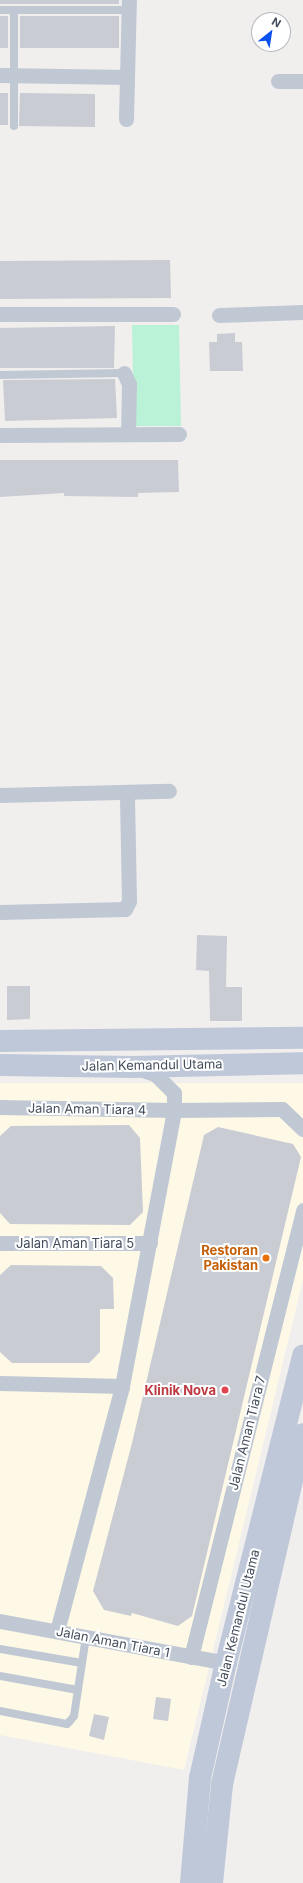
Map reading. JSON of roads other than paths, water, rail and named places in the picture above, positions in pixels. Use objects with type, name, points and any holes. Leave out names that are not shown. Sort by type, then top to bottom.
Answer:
[{"type":"street","points":[[126,119],[129,5]]},
{"type":"street","points":[[7,75],[127,77]]},
{"type":"street","points":[[278,81],[303,81]]},
{"type":"street","points":[[219,315],[303,312]]},
{"type":"street","points":[[0,314],[173,314]]},
{"type":"street","points":[[124,373],[129,384],[128,434]]},
{"type":"street","points":[[0,435],[179,434]]},
{"type":"street","points":[[0,912],[125,909],[129,901],[127,792]]},
{"type":"street","points":[[0,795],[169,792]]},
{"type":"street","name":"Jalan Kemandul Utama","points":[[0,1041],[303,1038]]},
{"type":"street","name":"Jalan Kemandul Utama","points":[[0,1065],[133,1067],[303,1063]]},
{"type":"street","points":[[57,1632],[122,1386],[174,1110],[174,1093],[155,1074],[133,1067]]},
{"type":"street","name":"Jalan Aman Tiara 4","points":[[0,1107],[174,1110]]},
{"type":"street","points":[[174,1110],[282,1109],[303,1129]]},
{"type":"street","name":"Jalan Aman Tiara 7","points":[[190,1657],[303,1210]]},
{"type":"street","name":"Jalan Aman Tiara 5","points":[[0,1243],[150,1243]]},
{"type":"street","name":"Jalan Kemandul Utama","points":[[212,1883],[222,1784],[294,1461],[303,1356]]},
{"type":"street","points":[[0,1383],[122,1386]]},
{"type":"street","name":"Jalan Kemandul Utama","points":[[191,1883],[200,1778],[226,1663],[294,1461]]},
{"type":"street","name":"Jalan Aman Tiara 1","points":[[0,1621],[226,1663]]},
{"type":"lane","points":[[0,10],[129,5]]},
{"type":"lane","points":[[14,10],[7,75],[14,126]]},
{"type":"lane","points":[[0,375],[124,373]]},
{"type":"lane","points":[[0,1710],[67,1724],[74,1716],[86,1637]]},
{"type":"lane","points":[[0,1649],[82,1663]]},
{"type":"lane","points":[[0,1676],[78,1690]]},
{"type":"place","name":"Restoran Pakistan","points":[[266,1258]]},
{"type":"place","name":"Klinik Nova","points":[[225,1390]]}]
